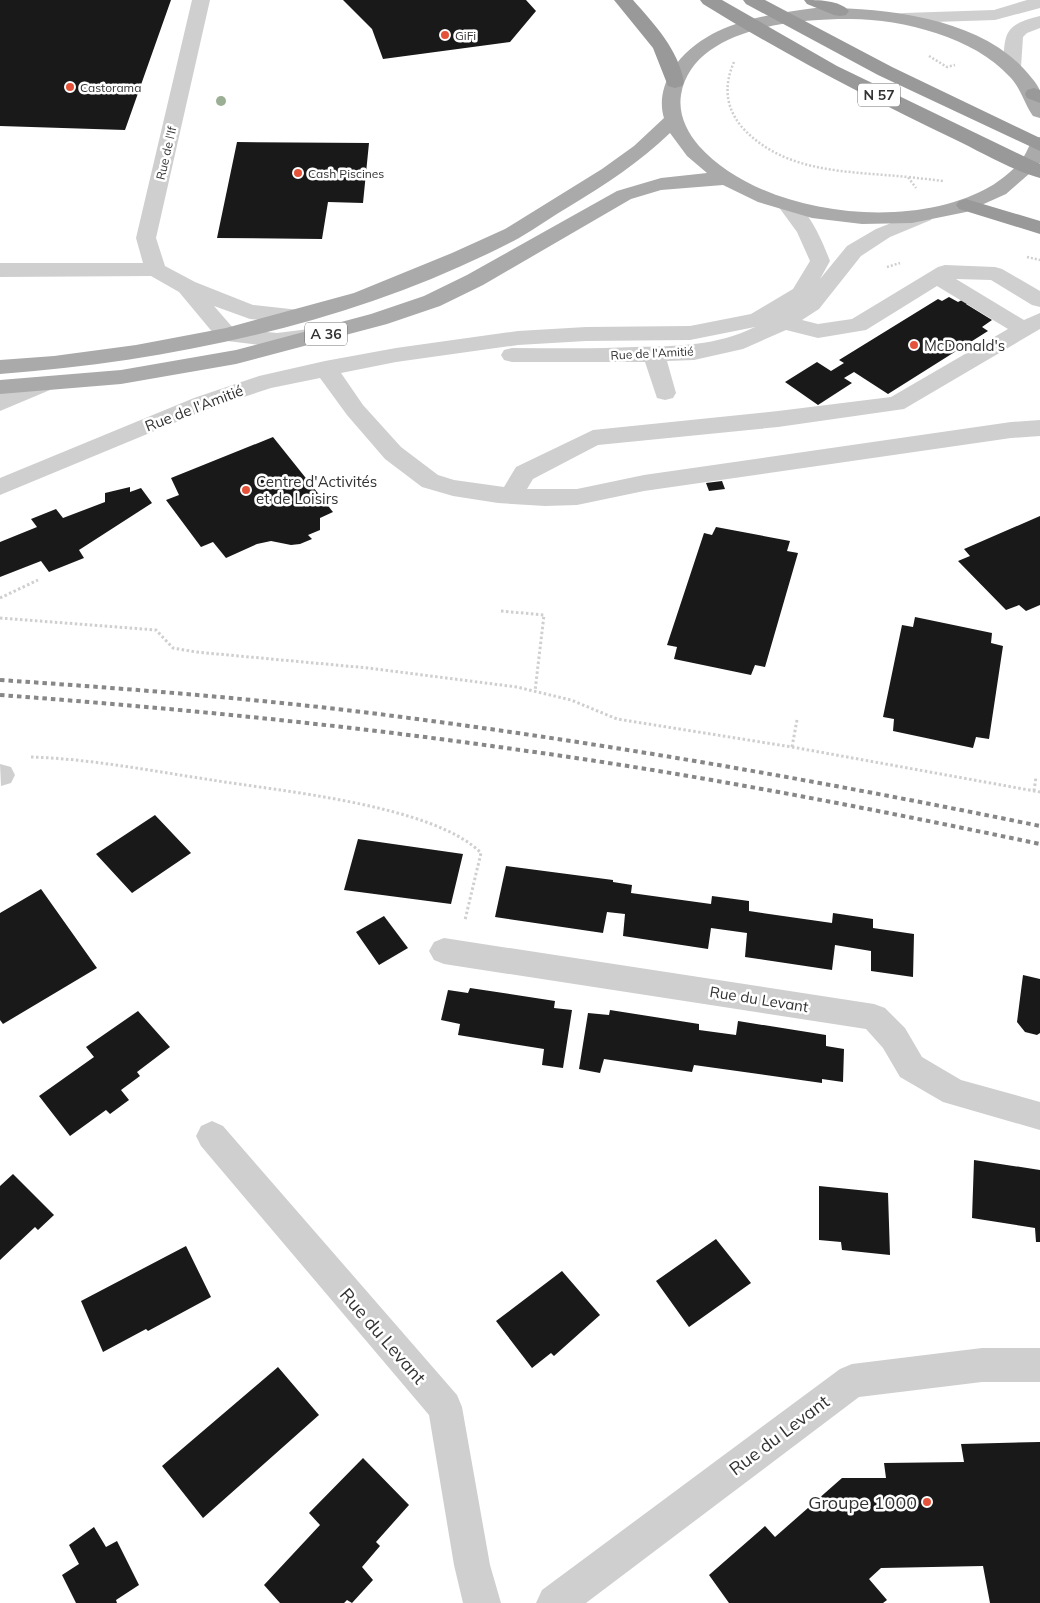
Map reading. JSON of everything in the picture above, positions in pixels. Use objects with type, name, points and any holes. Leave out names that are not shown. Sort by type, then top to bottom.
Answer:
[{"type":"highway","name":"N 57","points":[[623,0],[659,44],[674,70],[675,82]]},
{"type":"highway","name":"N 57","points":[[710,0],[836,73],[916,114],[1040,172]]},
{"type":"highway","name":"N 57","points":[[752,0],[885,72],[1040,144]]},
{"type":"highway","points":[[966,205],[1040,228]]},
{"type":"main road","name":"N 57","points":[[1038,101],[1012,68],[991,51],[939,27],[904,18],[810,6],[755,21],[725,33],[703,47],[686,63],[675,82],[671,100],[674,120],[684,140],[701,160],[725,179],[754,194],[788,206],[824,214],[862,218],[924,216],[966,205],[992,194],[1013,181],[1031,162],[1040,144]]},
{"type":"main road","name":"A 36","points":[[0,368],[136,352],[227,335],[362,298],[459,258],[512,233],[633,156],[674,120]]},
{"type":"main road","name":"A 36","points":[[0,387],[121,377],[236,357],[326,334],[432,301],[475,280],[624,194],[645,186],[670,180],[725,179]]},
{"type":"street","name":"Rue de l'If","points":[[155,268],[146,238],[201,0]]},
{"type":"street","name":"N 57","points":[[904,18],[995,15],[1040,2]]},
{"type":"street","points":[[1012,68],[1014,36],[1021,29],[1040,21]]},
{"type":"street","name":"Rue de l'Amitié","points":[[0,487],[202,403],[267,381],[396,355],[518,338],[586,334],[690,333],[757,320],[801,293],[820,261],[807,231],[788,206]]},
{"type":"street","name":"Rue de l'Amitié","points":[[396,355],[589,356],[654,354],[694,352],[743,342],[784,322],[811,304],[854,251],[883,233],[924,216]]},
{"type":"street","points":[[0,270],[155,268],[187,287],[250,312],[300,316]]},
{"type":"street","points":[[784,322],[818,331],[858,326],[945,272],[995,274],[1040,300]]},
{"type":"street","points":[[937,278],[1032,324]]},
{"type":"street","points":[[187,287],[227,335],[277,340],[326,334]]},
{"type":"street","points":[[511,496],[524,474],[593,438],[778,419],[896,404],[1032,324]]},
{"type":"street","points":[[654,354],[665,393]]},
{"type":"street","points":[[326,368],[355,410],[393,453],[430,481],[452,488],[511,496],[577,497],[644,483],[1011,430],[1040,428]]},
{"type":"street","points":[[0,403],[42,385]]},
{"type":"street","name":"Rue du Levant","points":[[451,952],[874,1017],[894,1038],[911,1067],[954,1092],[1040,1116]]},
{"type":"street","name":"Rue du Levant","points":[[212,1136],[444,1407],[472,1564],[482,1603]]},
{"type":"street","name":"Rue du Levant","points":[[555,1603],[852,1380],[982,1364],[1040,1365]]},
{"type":"path","points":[[735,62],[731,69],[725,98],[730,112],[752,138],[770,152],[805,164],[908,177],[918,192]]},
{"type":"path","points":[[0,598],[38,580]]},
{"type":"path","points":[[501,611],[544,615],[535,692]]},
{"type":"path","points":[[0,618],[156,630],[173,648],[196,652],[368,668],[517,687],[570,700],[617,719],[792,746],[1040,792]]},
{"type":"path","points":[[792,746],[797,720]]},
{"type":"path","points":[[23,757],[73,760],[163,772],[360,804],[414,820],[466,840],[478,848],[481,853],[451,952]]},
{"type":"path","points":[[1034,791],[1036,777]]},
{"type":"building","name":"Castorama","points":[[0,0],[171,0],[125,130],[0,126]]},
{"type":"building","name":"GiFi","points":[[343,0],[526,0],[536,11],[510,42],[383,59],[372,29]]},
{"type":"building","name":"Cash Piscines","points":[[237,142],[369,143],[363,203],[328,202],[322,239],[217,238]]},
{"type":"building","name":"McDonald's","points":[[949,297],[958,302],[962,300],[968,303],[966,304],[992,320],[982,327],[988,331],[888,394],[854,372],[844,378],[852,383],[818,405],[785,382],[817,362],[831,371],[844,363],[839,360],[938,299],[942,301]]},
{"type":"building","name":"Centre d'Activités et de Loisirs","points":[[273,437],[333,512],[320,518],[320,530],[308,535],[312,539],[300,544],[291,545],[271,541],[257,544],[226,558],[213,542],[201,547],[166,500],[179,495],[171,478]]},
{"type":"building","points":[[722,481],[725,489],[709,491],[706,483]]},
{"type":"building","points":[[130,487],[130,492],[141,488],[152,503],[79,550],[84,558],[49,572],[41,561],[0,577],[0,542],[37,527],[31,519],[56,509],[63,518],[105,502],[105,493]]},
{"type":"building","points":[[1040,516],[1040,605],[1026,611],[1019,605],[1006,610],[958,561],[970,556],[964,549]]},
{"type":"building","points":[[716,527],[790,541],[787,551],[798,553],[765,667],[755,665],[751,675],[674,659],[677,647],[667,645],[704,533],[712,535]]},
{"type":"building","points":[[915,617],[992,633],[991,643],[1003,646],[989,739],[976,737],[973,748],[893,731],[894,719],[883,717],[902,625],[913,627]]},
{"type":"building","points":[[155,815],[191,853],[132,893],[96,854]]},
{"type":"building","points":[[358,839],[463,854],[451,904],[344,890]]},
{"type":"building","points":[[506,866],[613,880],[613,882],[632,885],[631,893],[711,904],[712,896],[749,901],[749,911],[832,923],[833,913],[873,919],[873,928],[914,934],[913,977],[871,971],[871,951],[835,945],[832,970],[745,957],[747,933],[711,928],[708,949],[623,936],[625,914],[607,912],[603,933],[495,917]]},
{"type":"building","points":[[41,889],[97,968],[3,1024],[0,1020],[0,913]]},
{"type":"building","points":[[384,916],[408,948],[379,965],[356,932]]},
{"type":"building","points":[[1023,975],[1040,979],[1040,1033],[1037,1035],[1025,1032],[1017,1022]]},
{"type":"building","points":[[470,988],[555,1001],[554,1008],[572,1010],[563,1068],[542,1065],[544,1049],[458,1035],[460,1024],[441,1020],[448,990],[468,993]]},
{"type":"building","points":[[610,1010],[699,1024],[699,1030],[736,1035],[738,1021],[826,1035],[826,1046],[844,1049],[843,1082],[822,1079],[822,1083],[694,1065],[692,1072],[604,1059],[600,1073],[579,1069],[588,1013],[609,1015]]},
{"type":"building","points":[[138,1011],[170,1047],[137,1072],[140,1076],[121,1090],[129,1100],[110,1114],[106,1110],[70,1136],[39,1096],[94,1057],[86,1047]]},
{"type":"building","points":[[974,1160],[1040,1170],[1040,1242],[1036,1242],[1035,1228],[972,1218]]},
{"type":"building","points":[[13,1174],[54,1215],[38,1230],[35,1227],[0,1260],[0,1186]]},
{"type":"building","points":[[819,1186],[888,1193],[890,1255],[842,1250],[841,1242],[819,1240]]},
{"type":"building","points":[[716,1239],[751,1283],[689,1327],[656,1281]]},
{"type":"building","points":[[186,1246],[211,1297],[148,1331],[146,1329],[103,1352],[81,1301]]},
{"type":"building","points":[[562,1271],[600,1315],[554,1356],[551,1353],[532,1368],[496,1321]]},
{"type":"building","points":[[278,1367],[319,1415],[203,1518],[162,1466]]},
{"type":"building","name":"Groupe 1000","points":[[1040,1442],[1040,1603],[990,1603],[983,1566],[881,1568],[869,1579],[887,1600],[883,1603],[729,1603],[709,1575],[765,1526],[775,1537],[842,1478],[886,1478],[884,1463],[964,1462],[961,1444]]},
{"type":"building","points":[[363,1458],[409,1505],[376,1542],[380,1546],[362,1567],[373,1580],[352,1603],[347,1600],[344,1603],[280,1603],[264,1585],[320,1525],[309,1513]]},
{"type":"building","points":[[94,1527],[106,1547],[117,1541],[139,1585],[116,1600],[117,1603],[76,1603],[62,1575],[79,1564],[69,1545]]},
{"type":"railway","points":[[0,680],[247,700],[345,710],[475,727],[718,765],[1040,826]]},
{"type":"railway","points":[[0,695],[260,718],[586,759],[781,792],[1040,844]]},
{"type":"place","name":"GiFi","points":[[445,35]]},
{"type":"place","name":"Castorama","points":[[70,87]]},
{"type":"place","name":"Cash Piscines","points":[[298,173]]},
{"type":"place","name":"McDonald's","points":[[914,345]]},
{"type":"place","name":"Centre d'Activités et de Loisirs","points":[[246,490]]},
{"type":"place","name":"Groupe 1000","points":[[927,1502]]}]
